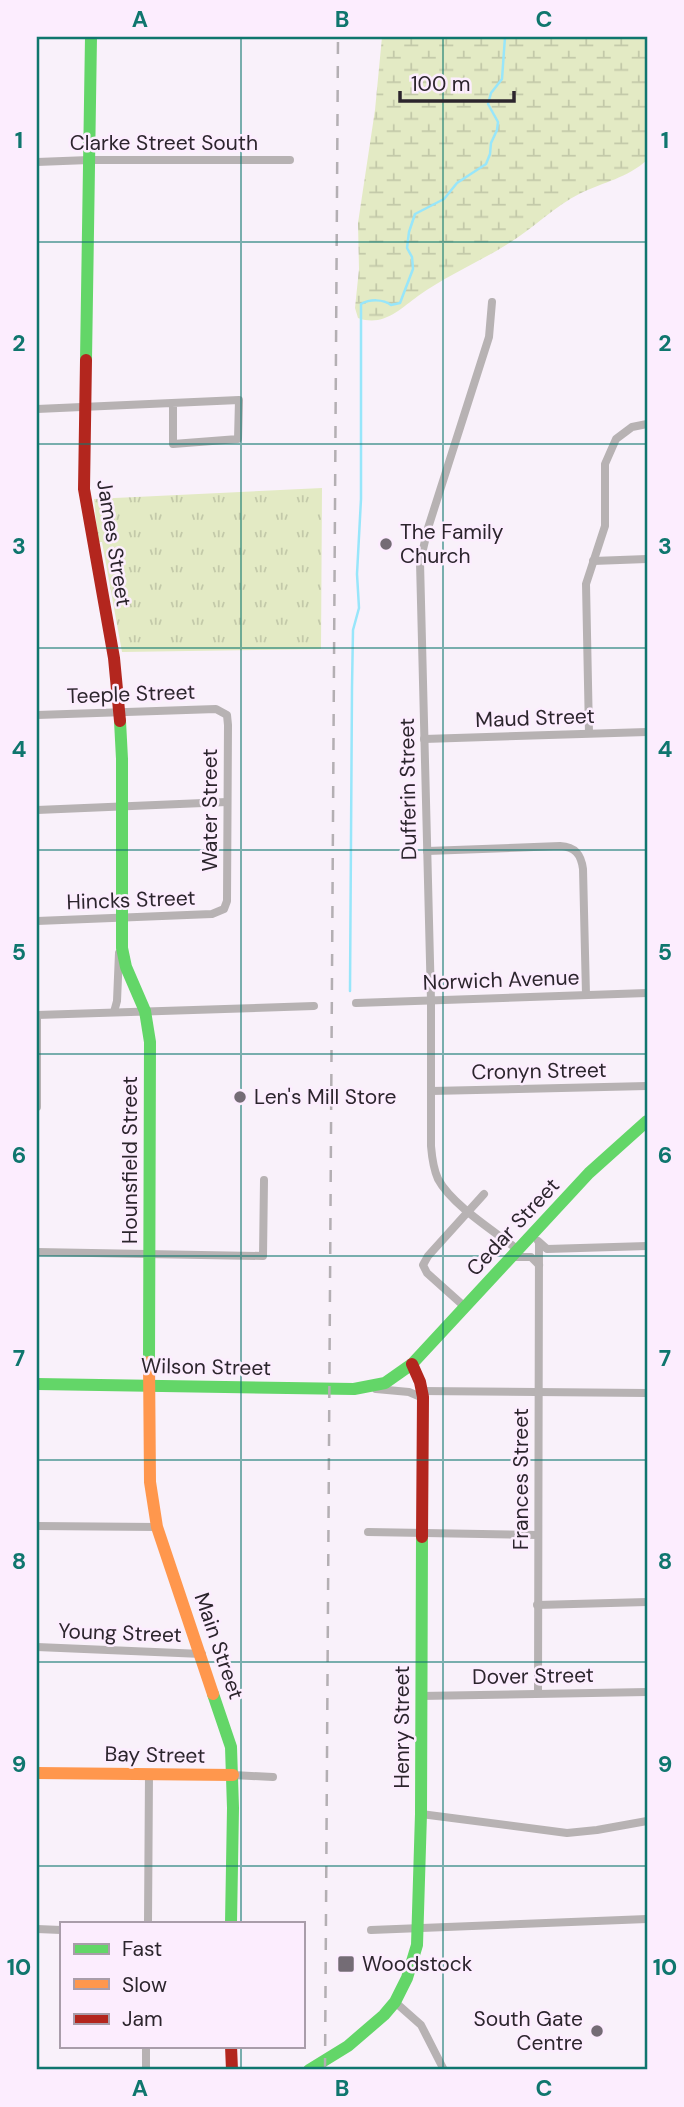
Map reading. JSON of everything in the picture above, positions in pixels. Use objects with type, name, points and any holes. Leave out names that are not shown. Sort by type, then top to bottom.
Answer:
[{"type":"main road","name":"James Street","points":[[91,37],[85,500],[114,658],[119,712],[122,806],[121,940]]},
{"type":"main road","name":"Hounsfield Street","points":[[121,940],[126,967],[145,1011],[150,1053],[149,1385]]},
{"type":"main road","name":"Cedar Street","points":[[412,1364],[514,1253],[535,1239],[589,1173],[647,1121]]},
{"type":"main road","name":"Wilson Street","points":[[37,1384],[373,1388],[394,1380],[412,1364]]},
{"type":"main road","name":"Henry Street","points":[[311,2069],[368,2031],[395,2002],[413,1963],[419,1928],[422,1394],[412,1364]]},
{"type":"main road","name":"Main Street","points":[[149,1385],[149,1467],[158,1527],[228,1735],[233,1775],[231,1922]]},
{"type":"main road","name":"Bay Street","points":[[37,1773],[233,1775]]},
{"type":"main road","points":[[231,2048],[232,2070]]},
{"type":"street","name":"Clarke Street South","points":[[37,162],[290,160]]},
{"type":"street","name":"Dufferin Street","points":[[492,302],[489,337],[422,551],[420,573],[431,1001],[431,1146],[434,1167],[444,1188],[514,1253]]},
{"type":"street","points":[[37,409],[239,400],[238,439],[173,444],[173,403]]},
{"type":"street","points":[[589,733],[586,585],[605,526],[605,469],[609,451],[616,439],[628,429],[647,424]]},
{"type":"street","points":[[593,561],[647,559]]},
{"type":"street","name":"Teeple Street","points":[[37,715],[216,709],[225,712]]},
{"type":"street","name":"Water Street","points":[[225,712],[228,725],[225,909]]},
{"type":"street","name":"Maud Street","points":[[424,739],[647,732]]},
{"type":"street","points":[[37,810],[227,802]]},
{"type":"street","points":[[427,850],[568,846],[577,852],[583,869],[586,995]]},
{"type":"street","name":"Hincks Street","points":[[37,921],[210,914],[225,909]]},
{"type":"street","name":"James Street","points":[[114,1012],[121,940]]},
{"type":"street","name":"Norwich Avenue","points":[[356,1003],[647,993]]},
{"type":"street","points":[[37,1107],[37,1015],[314,1006]]},
{"type":"street","name":"Cronyn Street","points":[[431,1091],[647,1086]]},
{"type":"street","points":[[37,1252],[263,1256],[264,1180]]},
{"type":"street","points":[[465,1307],[427,1273],[423,1265],[484,1194]]},
{"type":"street","points":[[535,1239],[547,1249],[647,1246]]},
{"type":"street","name":"Frances Street","points":[[535,1239],[539,1265],[538,1693]]},
{"type":"street","points":[[514,1253],[535,1259],[539,1265]]},
{"type":"street","name":"Wilson Street","points":[[373,1388],[422,1394],[647,1393]]},
{"type":"street","points":[[37,1526],[158,1527]]},
{"type":"street","points":[[368,1532],[538,1535]]},
{"type":"street","points":[[537,1605],[647,1602]]},
{"type":"street","name":"Young Street","points":[[37,1647],[202,1654]]},
{"type":"street","name":"Dover Street","points":[[420,1696],[647,1692]]},
{"type":"street","points":[[148,1922],[149,1774]]},
{"type":"street","name":"Bay Street","points":[[233,1775],[273,1777]]},
{"type":"street","points":[[421,1814],[567,1833],[647,1821]]},
{"type":"street","points":[[371,1930],[647,1919]]},
{"type":"street","points":[[37,1929],[60,1930]]},
{"type":"street","points":[[395,2002],[421,2025],[444,2070]]},
{"type":"street","points":[[146,2048],[146,2070]]},
{"type":"green space","points":[[382,37],[647,37],[647,160],[623,175],[571,198],[516,239],[439,282],[390,316],[375,320],[358,318],[355,308],[359,269],[358,223],[375,110]]},
{"type":"green space","points":[[322,488],[321,649],[122,652],[102,542],[98,542],[94,499]]},
{"type":"waterway","points":[[350,991],[353,630],[359,608],[357,574],[361,499],[361,304],[376,300],[391,305],[400,303],[413,269],[412,257],[407,248],[415,214],[444,199],[457,183],[486,164],[498,122],[488,104],[491,93],[502,79],[505,37]]},
{"type":"railway","points":[[325,2070],[338,37]]},
{"type":"traffic: fast","points":[[86,360],[91,37]]},
{"type":"traffic: fast","points":[[120,721],[122,948],[126,967],[145,1011],[150,1042],[149,1362]]},
{"type":"traffic: fast","points":[[37,1384],[354,1389],[385,1383],[412,1364],[589,1173],[647,1121]]},
{"type":"traffic: fast","points":[[309,2070],[348,2046],[384,2015],[395,2002],[407,1978],[417,1945],[421,1814],[422,1537]]},
{"type":"traffic: fast","points":[[213,1694],[231,1747],[231,1922]]},
{"type":"traffic: slow","points":[[149,1362],[150,1482],[157,1527],[213,1694]]},
{"type":"traffic: slow","points":[[37,1773],[233,1775]]},
{"type":"traffic: jam","points":[[86,360],[84,489],[114,658],[120,721]]},
{"type":"traffic: jam","points":[[412,1364],[423,1397],[422,1537]]},
{"type":"traffic: jam","points":[[231,2048],[232,2070]]},
{"type":"place","name":"The Family Church","points":[[386,544]]},
{"type":"place","name":"Len's Mill Store","points":[[240,1097]]},
{"type":"place","name":"Woodstock","points":[[346,1964]]},
{"type":"place","name":"South Gate Centre","points":[[597,2031]]}]
